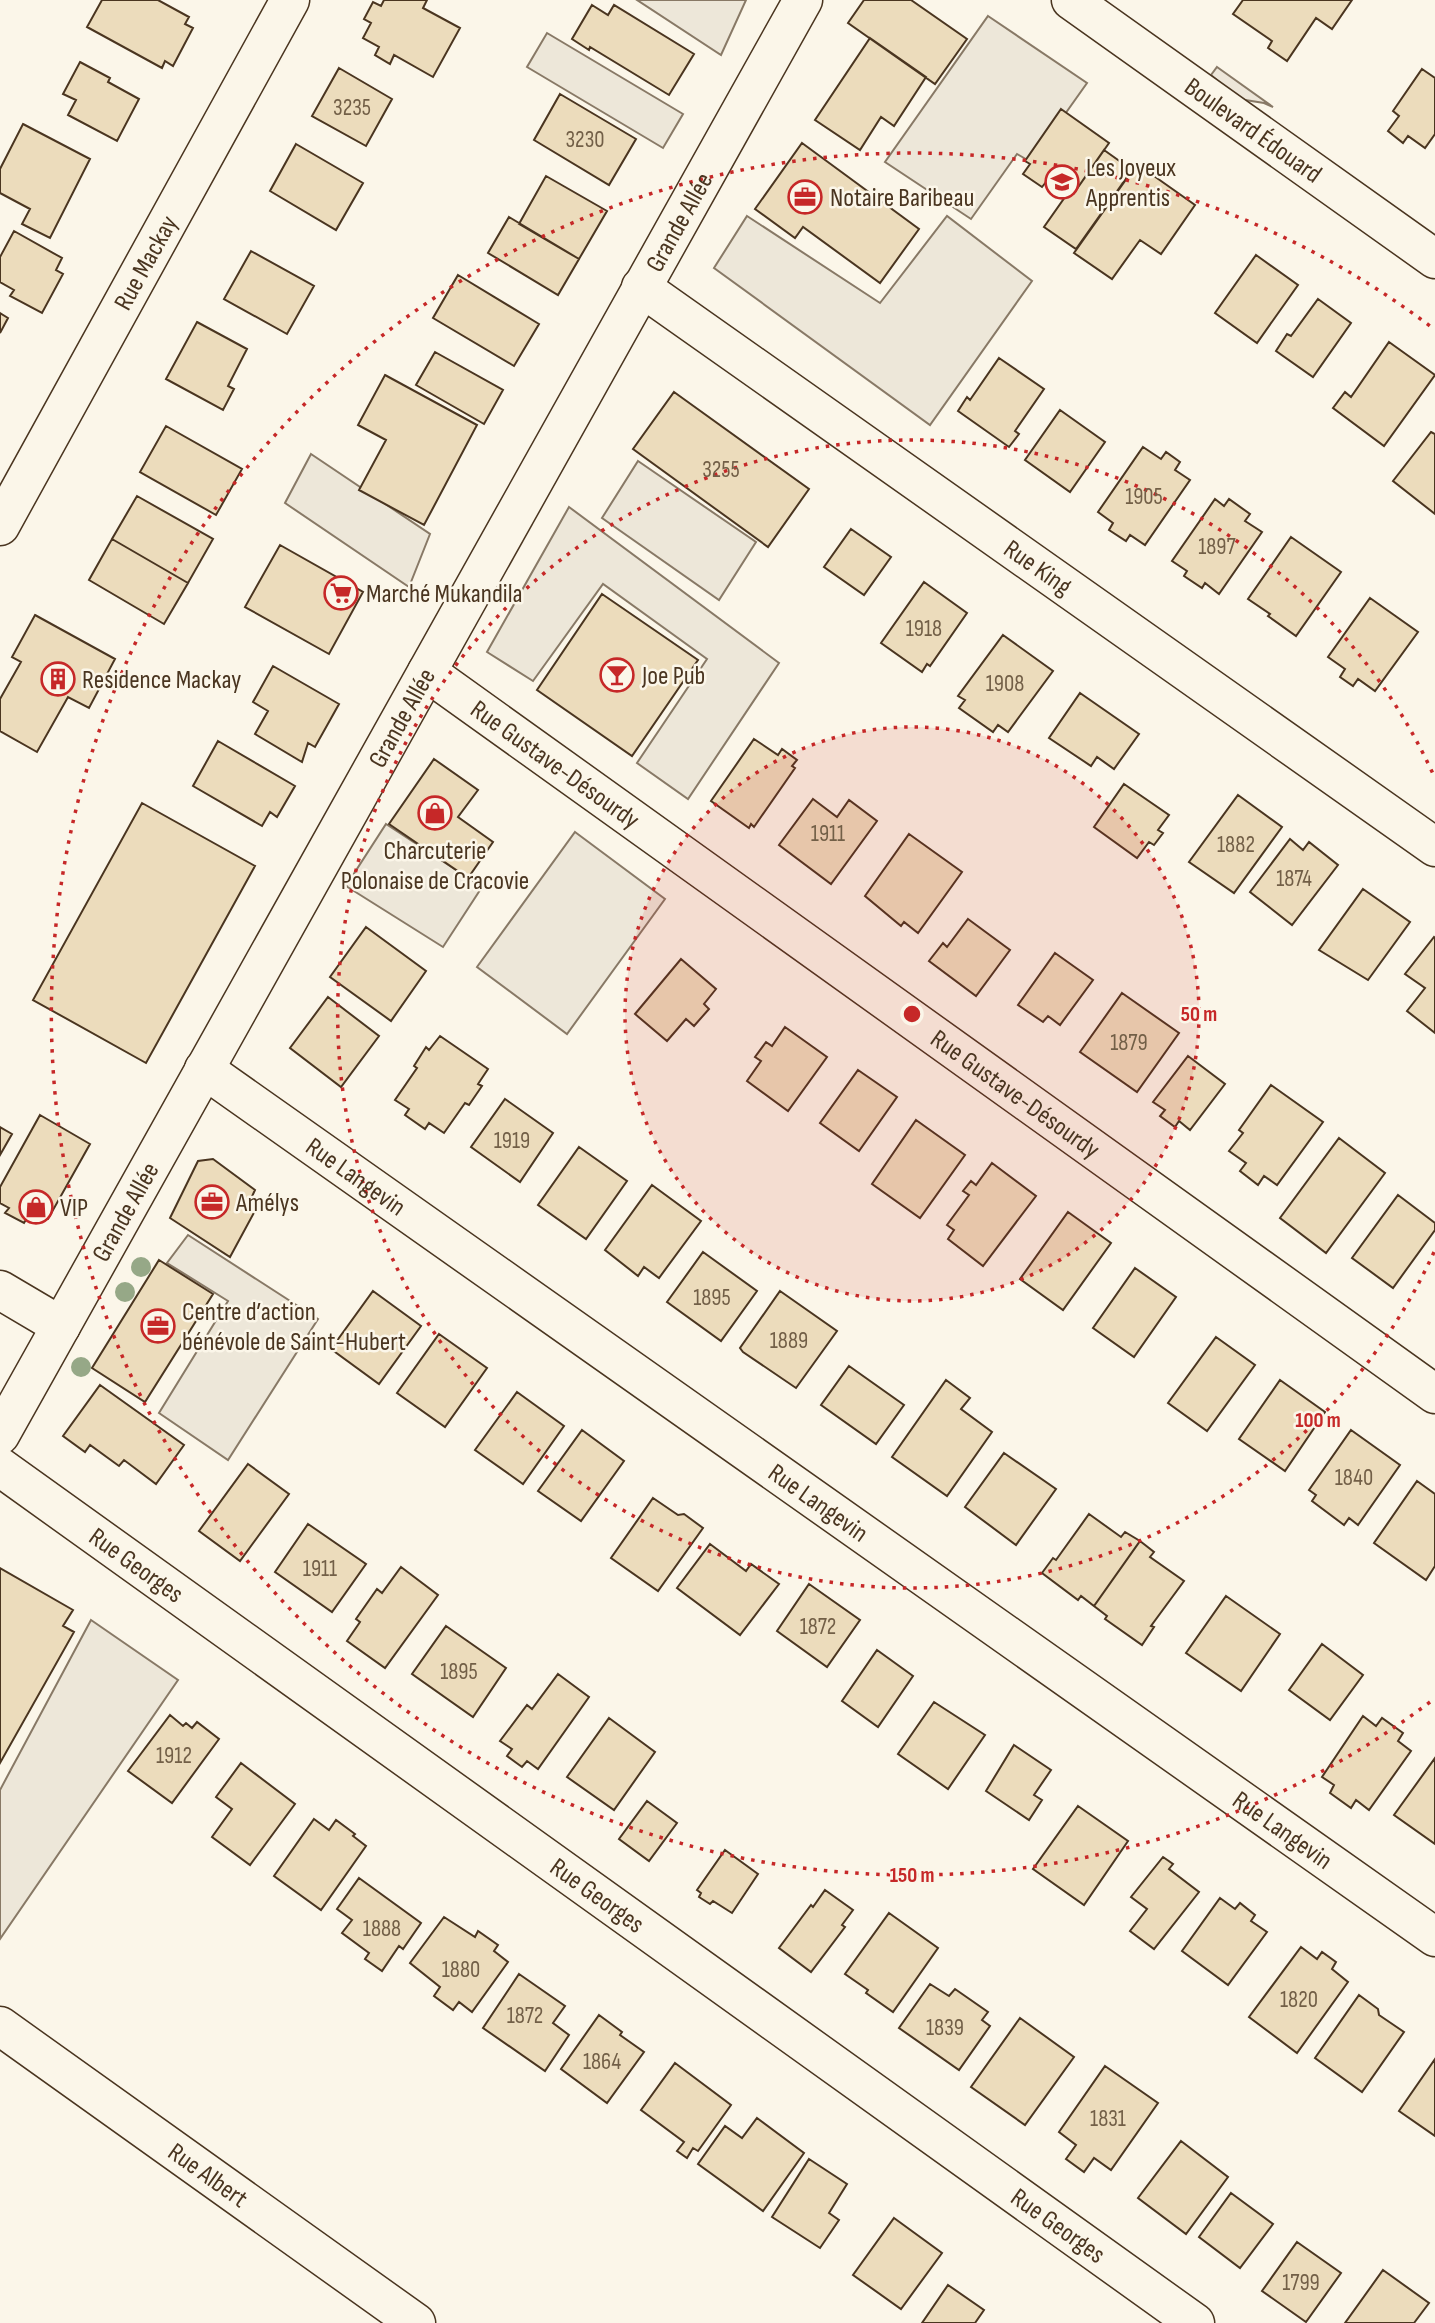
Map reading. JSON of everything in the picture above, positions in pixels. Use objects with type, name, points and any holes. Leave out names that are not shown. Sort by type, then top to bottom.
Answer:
[{"type":"street","name":"Rue Mackay","points":[[0,526],[290,0]]},
{"type":"street","name":"Grande Allée","points":[[0,1435],[803,0]]},
{"type":"street","name":"Boulevard Édouard","points":[[1072,0],[1435,259]]},
{"type":"street","name":"Rue King","points":[[641,287],[1435,847]]},
{"type":"street","name":"Rue Gustave-Désourdy","points":[[427,672],[1435,1394]]},
{"type":"street","name":"Rue Langevin","points":[[204,1069],[1435,1937]]},
{"type":"street","points":[[0,1290],[61,1326]]},
{"type":"street","name":"Rue Georges","points":[[0,1467],[1195,2323]]},
{"type":"street","name":"Rue Albert","points":[[0,2026],[416,2323]]},
{"type":"shaded area","points":[[637,0],[746,0],[721,55]]},
{"type":"shaded area","points":[[988,16],[1087,83],[1031,162],[1017,154],[971,219],[885,162]]},
{"type":"shaded area","points":[[547,33],[683,114],[663,148],[527,67]]},
{"type":"shaded area","points":[[1217,67],[1273,107],[1239,99],[1211,75]]},
{"type":"shaded area","points":[[747,216],[880,303],[947,216],[1032,281],[930,425],[714,268]]},
{"type":"shaded area","points":[[311,454],[430,534],[409,587],[285,503]]},
{"type":"shaded area","points":[[638,461],[756,542],[719,600],[602,518]]},
{"type":"shaded area","points":[[569,507],[779,663],[688,799],[637,763],[707,659],[603,584],[533,681],[487,652]]},
{"type":"shaded area","points":[[386,824],[482,887],[443,947],[346,886]]},
{"type":"shaded area","points":[[575,832],[665,899],[567,1034],[477,967]]},
{"type":"shaded area","points":[[188,1235],[318,1319],[228,1460],[159,1413],[228,1301],[167,1263]]},
{"type":"shaded area","points":[[91,1620],[178,1680],[0,1939],[0,1790]]},
{"type":"building","points":[[102,0],[158,0],[189,17],[185,24],[193,28],[173,66],[165,61],[162,68],[87,27]]},
{"type":"building","points":[[384,0],[427,0],[423,8],[460,28],[433,77],[394,55],[390,64],[375,55],[379,47],[363,38],[371,23],[364,19],[373,2],[381,6]]},
{"type":"building","points":[[864,0],[911,0],[967,39],[935,84],[848,23]]},
{"type":"building","points":[[1243,0],[1352,0],[1332,29],[1316,18],[1287,61],[1268,48],[1272,41],[1233,14]]},
{"type":"building","points":[[592,5],[608,15],[614,5],[694,54],[669,95],[572,39]]},
{"type":"building","points":[[870,38],[926,77],[894,126],[881,117],[860,150],[815,120]]},
{"type":"building","points":[[80,62],[110,78],[108,82],[139,99],[117,141],[68,115],[76,100],[63,94]]},
{"type":"building","points":[[339,68],[392,99],[366,146],[312,116]]},
{"type":"building","points":[[1422,69],[1435,78],[1435,134],[1425,148],[1408,136],[1403,143],[1388,131],[1399,116],[1393,111]]},
{"type":"building","points":[[560,94],[636,139],[609,185],[534,140]]},
{"type":"building","points":[[1061,109],[1109,143],[1074,193],[1070,190],[1066,196],[1046,182],[1042,187],[1023,174],[1030,164],[1025,161]]},
{"type":"building","points":[[23,124],[90,159],[50,238],[22,224],[30,209],[0,193],[0,169]]},
{"type":"building","points":[[802,143],[919,229],[880,283],[803,227],[795,238],[755,209]]},
{"type":"building","points":[[296,144],[363,183],[336,230],[270,191]]},
{"type":"building","points":[[1104,150],[1132,170],[1076,249],[1044,227],[1070,190],[1074,193]]},
{"type":"building","points":[[1137,164],[1195,205],[1161,254],[1140,240],[1112,279],[1074,253]]},
{"type":"building","points":[[546,176],[607,211],[579,259],[519,224]]},
{"type":"building","points":[[509,217],[579,259],[558,295],[488,253]]},
{"type":"building","points":[[14,231],[62,258],[56,270],[63,274],[42,313],[10,296],[14,290],[0,282],[0,257]]},
{"type":"building","points":[[251,251],[314,286],[287,334],[224,299]]},
{"type":"building","points":[[1256,255],[1298,285],[1257,343],[1215,313]]},
{"type":"building","points":[[458,275],[539,324],[514,366],[433,318]]},
{"type":"building","points":[[1318,299],[1351,323],[1313,377],[1276,351],[1287,334],[1291,336]]},
{"type":"building","points":[[0,313],[8,318],[0,333]]},
{"type":"building","points":[[197,322],[247,349],[228,386],[234,389],[223,410],[166,379]]},
{"type":"building","points":[[1389,342],[1435,375],[1384,446],[1333,408],[1345,392],[1351,397]]},
{"type":"building","points":[[435,352],[503,390],[484,424],[416,385]]},
{"type":"building","points":[[999,358],[1044,389],[1015,431],[1019,434],[1009,447],[958,411],[967,397],[970,400]]},
{"type":"building","points":[[385,375],[477,425],[424,525],[359,490],[386,440],[358,425]]},
{"type":"building","points":[[674,392],[809,489],[768,547],[633,449]]},
{"type":"building","points":[[1060,410],[1105,442],[1070,492],[1025,460]]},
{"type":"building","points":[[166,426],[242,469],[216,515],[140,472]]},
{"type":"building","points":[[1431,432],[1435,434],[1435,514],[1393,481]]},
{"type":"building","points":[[1143,447],[1161,459],[1166,452],[1180,462],[1175,470],[1190,480],[1145,545],[1130,535],[1126,541],[1109,530],[1113,523],[1098,512]]},
{"type":"building","points":[[137,496],[213,539],[188,583],[112,539]]},
{"type":"building","points":[[1215,499],[1224,506],[1229,499],[1250,514],[1245,521],[1262,532],[1219,594],[1205,583],[1202,588],[1184,576],[1187,571],[1172,561]]},
{"type":"building","points":[[851,529],[891,557],[864,595],[824,567]]},
{"type":"building","points":[[1291,537],[1341,572],[1296,636],[1248,599]]},
{"type":"building","points":[[112,539],[188,583],[164,624],[89,580]]},
{"type":"building","points":[[280,545],[363,592],[329,654],[245,607]]},
{"type":"building","points":[[924,582],[967,613],[930,666],[927,664],[922,672],[881,643]]},
{"type":"building","name":"Joe Pub","points":[[602,594],[698,660],[632,756],[537,690]]},
{"type":"building","points":[[1370,598],[1418,632],[1375,691],[1358,679],[1353,686],[1340,677],[1345,669],[1328,657]]},
{"type":"building","name":"Residence Mackay","points":[[35,615],[115,659],[89,708],[68,697],[37,752],[0,731],[0,699],[21,662],[12,657]]},
{"type":"building","points":[[1003,635],[1053,671],[1008,732],[998,725],[993,732],[959,708],[965,700],[958,696]]},
{"type":"building","points":[[273,666],[339,704],[315,747],[308,743],[302,762],[255,734],[268,711],[253,702]]},
{"type":"building","points":[[1080,693],[1139,734],[1114,769],[1097,757],[1091,766],[1049,738]]},
{"type":"building","points":[[754,739],[778,755],[782,749],[797,760],[792,766],[795,768],[754,827],[751,824],[749,828],[711,801]]},
{"type":"building","points":[[218,741],[295,786],[277,817],[270,812],[262,826],[193,786]]},
{"type":"building","points":[[434,759],[478,790],[458,817],[493,842],[468,878],[389,824]]},
{"type":"building","points":[[1124,784],[1169,815],[1158,830],[1163,833],[1154,845],[1149,842],[1137,858],[1094,827]]},
{"type":"building","points":[[1238,795],[1282,827],[1234,893],[1189,862]]},
{"type":"building","points":[[813,799],[837,817],[849,800],[877,821],[831,884],[779,845]]},
{"type":"building","points":[[142,803],[255,866],[146,1063],[33,1000]]},
{"type":"building","points":[[909,834],[962,872],[918,933],[904,922],[901,926],[865,896]]},
{"type":"building","points":[[1290,839],[1303,850],[1309,842],[1338,865],[1292,925],[1250,892]]},
{"type":"building","points":[[1363,889],[1410,922],[1368,980],[1319,950]]},
{"type":"building","points":[[968,919],[1010,950],[976,996],[929,961],[943,943],[947,947]]},
{"type":"building","points":[[366,927],[426,971],[391,1021],[330,977]]},
{"type":"building","points":[[1434,937],[1435,1033],[1407,1011],[1425,988],[1405,974]]},
{"type":"building","points":[[1055,953],[1093,980],[1060,1025],[1048,1016],[1043,1022],[1018,1005]]},
{"type":"building","points":[[681,959],[716,989],[704,1004],[709,1009],[694,1026],[686,1019],[667,1041],[635,1014]]},
{"type":"building","points":[[1122,993],[1179,1033],[1137,1092],[1080,1052]]},
{"type":"building","points":[[328,997],[379,1036],[341,1087],[290,1048]]},
{"type":"building","points":[[785,1027],[827,1057],[788,1111],[747,1081],[761,1061],[755,1057],[766,1042],[772,1046]]},
{"type":"building","points":[[440,1036],[488,1069],[478,1084],[482,1086],[469,1105],[465,1103],[444,1133],[429,1123],[425,1129],[405,1115],[409,1109],[395,1100],[417,1068],[414,1066],[426,1047],[429,1050]]},
{"type":"building","points":[[1188,1056],[1225,1084],[1190,1130],[1179,1121],[1175,1127],[1160,1116],[1165,1110],[1153,1102]]},
{"type":"building","points":[[858,1070],[897,1097],[859,1151],[820,1123]]},
{"type":"building","points":[[1271,1085],[1323,1122],[1277,1185],[1264,1176],[1258,1185],[1240,1171],[1246,1163],[1229,1151],[1243,1133],[1239,1130]]},
{"type":"building","points":[[505,1099],[553,1133],[520,1182],[471,1147]]},
{"type":"building","points":[[40,1115],[90,1144],[48,1219],[35,1222],[27,1218],[24,1223],[5,1213],[9,1208],[0,1203],[0,1187]]},
{"type":"building","points":[[916,1120],[965,1155],[920,1218],[872,1184]]},
{"type":"building","points":[[0,1127],[12,1134],[0,1155]]},
{"type":"building","points":[[1339,1138],[1385,1173],[1326,1253],[1280,1218]]},
{"type":"building","points":[[579,1147],[627,1181],[586,1239],[538,1205]]},
{"type":"building","points":[[213,1159],[255,1190],[248,1205],[256,1209],[230,1257],[170,1218],[198,1161]]},
{"type":"building","points":[[992,1163],[1036,1196],[983,1266],[948,1239],[954,1230],[947,1225],[969,1195],[963,1191],[971,1181],[976,1185]]},
{"type":"building","points":[[652,1185],[701,1221],[659,1278],[644,1267],[638,1276],[605,1250]]},
{"type":"building","points":[[1398,1195],[1435,1223],[1435,1230],[1393,1288],[1352,1258]]},
{"type":"building","points":[[1068,1212],[1111,1243],[1063,1310],[1020,1279]]},
{"type":"building","points":[[703,1252],[757,1291],[721,1341],[667,1302]]},
{"type":"building","points":[[159,1260],[213,1294],[145,1402],[92,1368]]},
{"type":"building","points":[[1135,1268],[1176,1297],[1134,1357],[1093,1328]]},
{"type":"building","points":[[373,1291],[421,1326],[379,1384],[331,1349]]},
{"type":"building","points":[[780,1291],[837,1331],[796,1388],[740,1348]]},
{"type":"building","points":[[439,1334],[487,1368],[445,1427],[397,1393]]},
{"type":"building","points":[[1216,1337],[1255,1365],[1207,1431],[1168,1403]]},
{"type":"building","points":[[849,1366],[904,1405],[876,1444],[821,1405]]},
{"type":"building","points":[[946,1380],[970,1398],[961,1409],[992,1432],[947,1496],[892,1457]]},
{"type":"building","points":[[1280,1380],[1325,1412],[1285,1471],[1239,1439]]},
{"type":"building","points":[[100,1385],[184,1445],[156,1484],[124,1460],[119,1466],[90,1445],[85,1452],[63,1436]]},
{"type":"building","points":[[517,1392],[564,1426],[523,1484],[475,1450]]},
{"type":"building","points":[[582,1430],[624,1461],[581,1521],[538,1491]]},
{"type":"building","points":[[1351,1430],[1400,1465],[1358,1525],[1349,1518],[1344,1525],[1312,1501],[1316,1495],[1309,1490]]},
{"type":"building","points":[[1004,1453],[1056,1489],[1016,1545],[965,1507]]},
{"type":"building","points":[[248,1464],[289,1494],[240,1561],[199,1531]]},
{"type":"building","points":[[1417,1481],[1435,1494],[1435,1566],[1426,1580],[1374,1543]]},
{"type":"building","points":[[653,1498],[678,1515],[684,1514],[703,1528],[658,1591],[611,1558]]},
{"type":"building","points":[[1089,1514],[1121,1537],[1125,1532],[1140,1541],[1094,1606],[1081,1596],[1078,1600],[1042,1573],[1053,1558],[1056,1560]]},
{"type":"building","points":[[308,1524],[366,1564],[332,1612],[275,1572]]},
{"type":"building","points":[[1140,1541],[1154,1552],[1150,1557],[1184,1581],[1151,1626],[1154,1627],[1142,1645],[1105,1619],[1107,1616],[1094,1606]]},
{"type":"building","points":[[710,1544],[746,1571],[751,1564],[779,1584],[740,1635],[677,1588]]},
{"type":"building","points":[[401,1567],[438,1595],[385,1668],[347,1641],[360,1622],[356,1619],[377,1589],[382,1593]]},
{"type":"building","points":[[0,1568],[73,1610],[63,1626],[74,1632],[0,1763]]},
{"type":"building","points":[[809,1584],[860,1620],[827,1667],[777,1631]]},
{"type":"building","points":[[1226,1596],[1280,1634],[1241,1691],[1186,1653]]},
{"type":"building","points":[[446,1626],[506,1668],[473,1717],[412,1674]]},
{"type":"building","points":[[1322,1644],[1363,1675],[1330,1720],[1289,1690]]},
{"type":"building","points":[[877,1650],[913,1676],[878,1727],[842,1701]]},
{"type":"building","points":[[558,1674],[589,1697],[538,1769],[527,1761],[522,1767],[507,1756],[512,1749],[500,1741],[527,1705],[532,1709]]},
{"type":"building","points":[[934,1702],[985,1735],[948,1789],[898,1754]]},
{"type":"building","points":[[170,1715],[183,1726],[186,1723],[192,1728],[197,1722],[219,1739],[172,1803],[128,1771]]},
{"type":"building","points":[[1363,1716],[1376,1726],[1382,1718],[1403,1733],[1398,1741],[1411,1751],[1369,1810],[1356,1800],[1351,1808],[1330,1793],[1334,1785],[1322,1777]]},
{"type":"building","points":[[609,1718],[655,1752],[614,1810],[567,1777]]},
{"type":"building","points":[[1014,1745],[1051,1770],[1034,1795],[1042,1800],[1029,1820],[986,1791]]},
{"type":"building","points":[[1435,1758],[1435,1844],[1394,1815]]},
{"type":"building","points":[[241,1763],[295,1804],[250,1865],[212,1837],[232,1809],[216,1797]]},
{"type":"building","points":[[647,1801],[677,1823],[649,1861],[619,1839]]},
{"type":"building","points":[[1078,1806],[1128,1841],[1084,1905],[1033,1869]]},
{"type":"building","points":[[314,1819],[329,1830],[336,1820],[366,1846],[321,1910],[274,1876]]},
{"type":"building","points":[[725,1850],[758,1874],[732,1913],[713,1901],[710,1904],[699,1897],[701,1893],[697,1890]]},
{"type":"building","points":[[1163,1857],[1173,1864],[1169,1869],[1199,1892],[1154,1949],[1130,1931],[1147,1909],[1131,1897]]},
{"type":"building","points":[[359,1878],[421,1923],[403,1949],[399,1946],[382,1971],[365,1959],[369,1953],[342,1933],[352,1920],[337,1909]]},
{"type":"building","points":[[825,1890],[853,1910],[842,1925],[845,1927],[811,1972],[779,1948]]},
{"type":"building","points":[[1220,1898],[1235,1909],[1240,1903],[1255,1915],[1251,1921],[1267,1932],[1228,1985],[1182,1951]]},
{"type":"building","points":[[889,1913],[938,1948],[893,2012],[845,1974]]},
{"type":"building","points":[[444,1917],[475,1937],[478,1931],[498,1945],[494,1951],[508,1962],[472,2012],[459,2002],[453,2010],[434,1996],[440,1987],[410,1963]]},
{"type":"building","points":[[1301,1947],[1317,1959],[1322,1952],[1336,1962],[1332,1969],[1348,1982],[1297,2053],[1249,2017]]},
{"type":"building","points":[[519,1974],[565,2006],[553,2023],[569,2035],[545,2071],[483,2028]]},
{"type":"building","points":[[930,1984],[949,1996],[955,1989],[988,2012],[982,2020],[990,2026],[959,2070],[899,2028]]},
{"type":"building","points":[[1359,1995],[1378,2009],[1379,2015],[1404,2032],[1362,2092],[1315,2058]]},
{"type":"building","points":[[599,2015],[622,2032],[620,2035],[644,2052],[607,2103],[561,2069]]},
{"type":"building","points":[[1020,2018],[1074,2057],[1025,2125],[971,2087]]},
{"type":"building","points":[[1435,2059],[1435,2136],[1399,2111]]},
{"type":"building","points":[[675,2063],[731,2105],[698,2151],[693,2148],[687,2158],[677,2151],[684,2142],[641,2110]]},
{"type":"building","points":[[1105,2066],[1158,2103],[1111,2170],[1094,2158],[1084,2172],[1066,2159],[1076,2145],[1059,2132]]},
{"type":"building","points":[[757,2118],[804,2153],[763,2211],[698,2164],[725,2126],[742,2138]]},
{"type":"building","points":[[1181,2141],[1228,2177],[1186,2234],[1138,2198]]},
{"type":"building","points":[[809,2159],[847,2184],[829,2213],[839,2220],[820,2248],[772,2217]]},
{"type":"building","points":[[1231,2193],[1273,2224],[1240,2268],[1199,2237]]},
{"type":"building","points":[[894,2218],[942,2253],[901,2309],[853,2275]]},
{"type":"building","points":[[1297,2242],[1341,2273],[1306,2322],[1262,2291]]},
{"type":"building","points":[[1383,2270],[1429,2303],[1414,2323],[1345,2323]]},
{"type":"building","points":[[948,2285],[984,2310],[975,2323],[922,2323]]},
{"type":"place","name":"Les Joyeux Apprentis","points":[[1062,182]]},
{"type":"place","name":"Notaire Baribeau","points":[[805,197]]},
{"type":"place","name":"Marché Mukandila","points":[[341,593]]},
{"type":"place","name":"Joe Pub","points":[[617,675]]},
{"type":"place","name":"Residence Mackay","points":[[58,679]]},
{"type":"place","name":"Charcuterie Polonaise de Cracovie","points":[[435,813]]},
{"type":"place","name":"Amélys","points":[[212,1202]]},
{"type":"place","name":"VIP","points":[[36,1207]]},
{"type":"place","name":"Centre d’action bénévole de Saint-Hubert","points":[[158,1326]]}]
